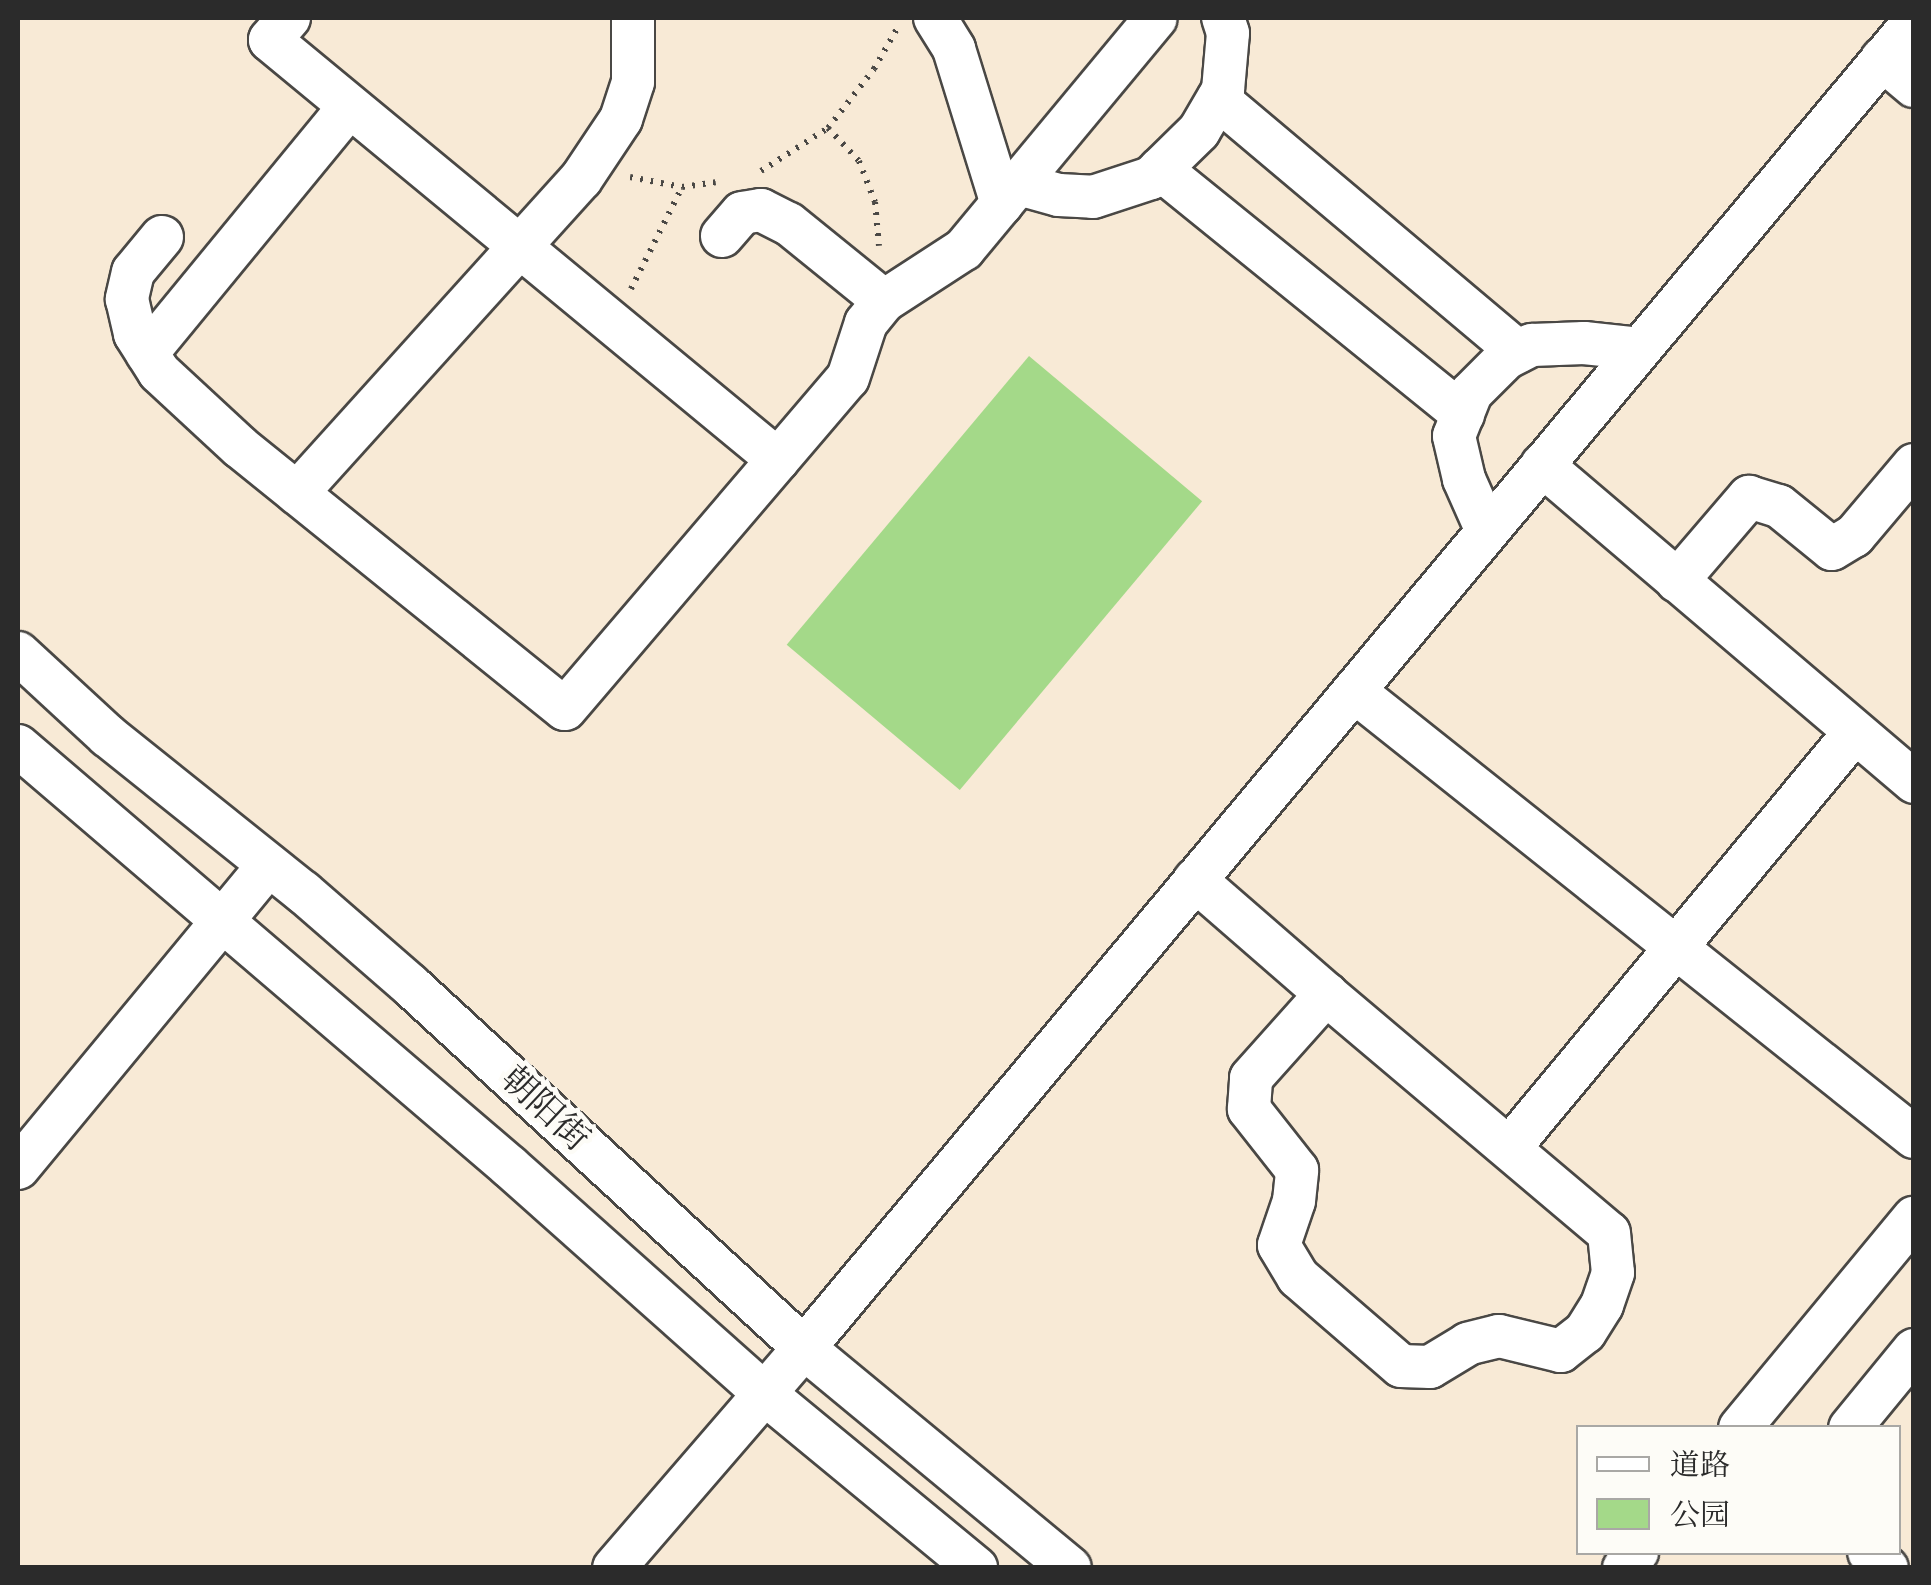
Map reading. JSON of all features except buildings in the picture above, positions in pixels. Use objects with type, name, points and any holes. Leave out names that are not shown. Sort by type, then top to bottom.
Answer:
[{"type":"street","points":[[290,18],[270,40],[778,460]]},
{"type":"street","points":[[935,18],[954,49],[1010,194]]},
{"type":"street","points":[[162,238],[133,272],[126,299],[136,334],[159,372],[296,494],[565,709],[848,378],[866,323],[884,301],[964,249],[1155,18]]},
{"type":"street","points":[[1010,194],[1093,196],[1150,178],[1199,131],[1218,99],[1228,33],[1223,18]]},
{"type":"street","points":[[614,1568],[804,1348],[1640,350],[1898,73],[1914,22]]},
{"type":"street","points":[[296,494],[588,169],[621,119],[633,82],[626,23]]},
{"type":"street","points":[[1218,99],[1518,352]]},
{"type":"street","points":[[147,353],[349,107]]},
{"type":"street","points":[[1160,169],[1463,414]]},
{"type":"street","points":[[722,236],[742,213],[761,210],[790,224],[884,301]]},
{"type":"street","points":[[1488,531],[1464,479],[1454,436],[1470,393],[1506,358],[1532,345],[1584,343],[1640,350]]},
{"type":"street","points":[[1542,465],[1914,782]]},
{"type":"street","points":[[1677,580],[1748,498],[1779,506],[1832,548],[1854,536],[1914,465]]},
{"type":"street","name":"朝阳街","points":[[18,653],[108,736],[269,865],[410,986],[804,1348],[1070,1568]]},
{"type":"street","points":[[1354,691],[1914,1137]]},
{"type":"street","points":[[1511,1146],[1855,732]]},
{"type":"street","name":"朝阳街","points":[[18,746],[510,1166],[764,1394],[976,1568]]},
{"type":"street","points":[[18,1168],[269,865]]},
{"type":"street","points":[[1195,880],[1609,1233],[1613,1273],[1602,1305],[1586,1332],[1561,1352],[1499,1336],[1468,1344],[1430,1367],[1402,1366],[1298,1277],[1279,1244],[1294,1201],[1297,1170],[1249,1109],[1251,1078],[1326,994]]},
{"type":"street","points":[[1742,1425],[1914,1218]]},
{"type":"street","points":[[1852,1425],[1914,1350]]},
{"type":"path","points":[[753,176],[828,128],[874,69],[904,18]]},
{"type":"path","points":[[828,128],[860,161],[875,202],[884,301]]},
{"type":"path","points":[[588,169],[682,188],[735,179]]},
{"type":"path","points":[[612,325],[682,188]]},
{"type":"green space","points":[[1029,356],[1202,501],[960,790],[787,645]]}]
